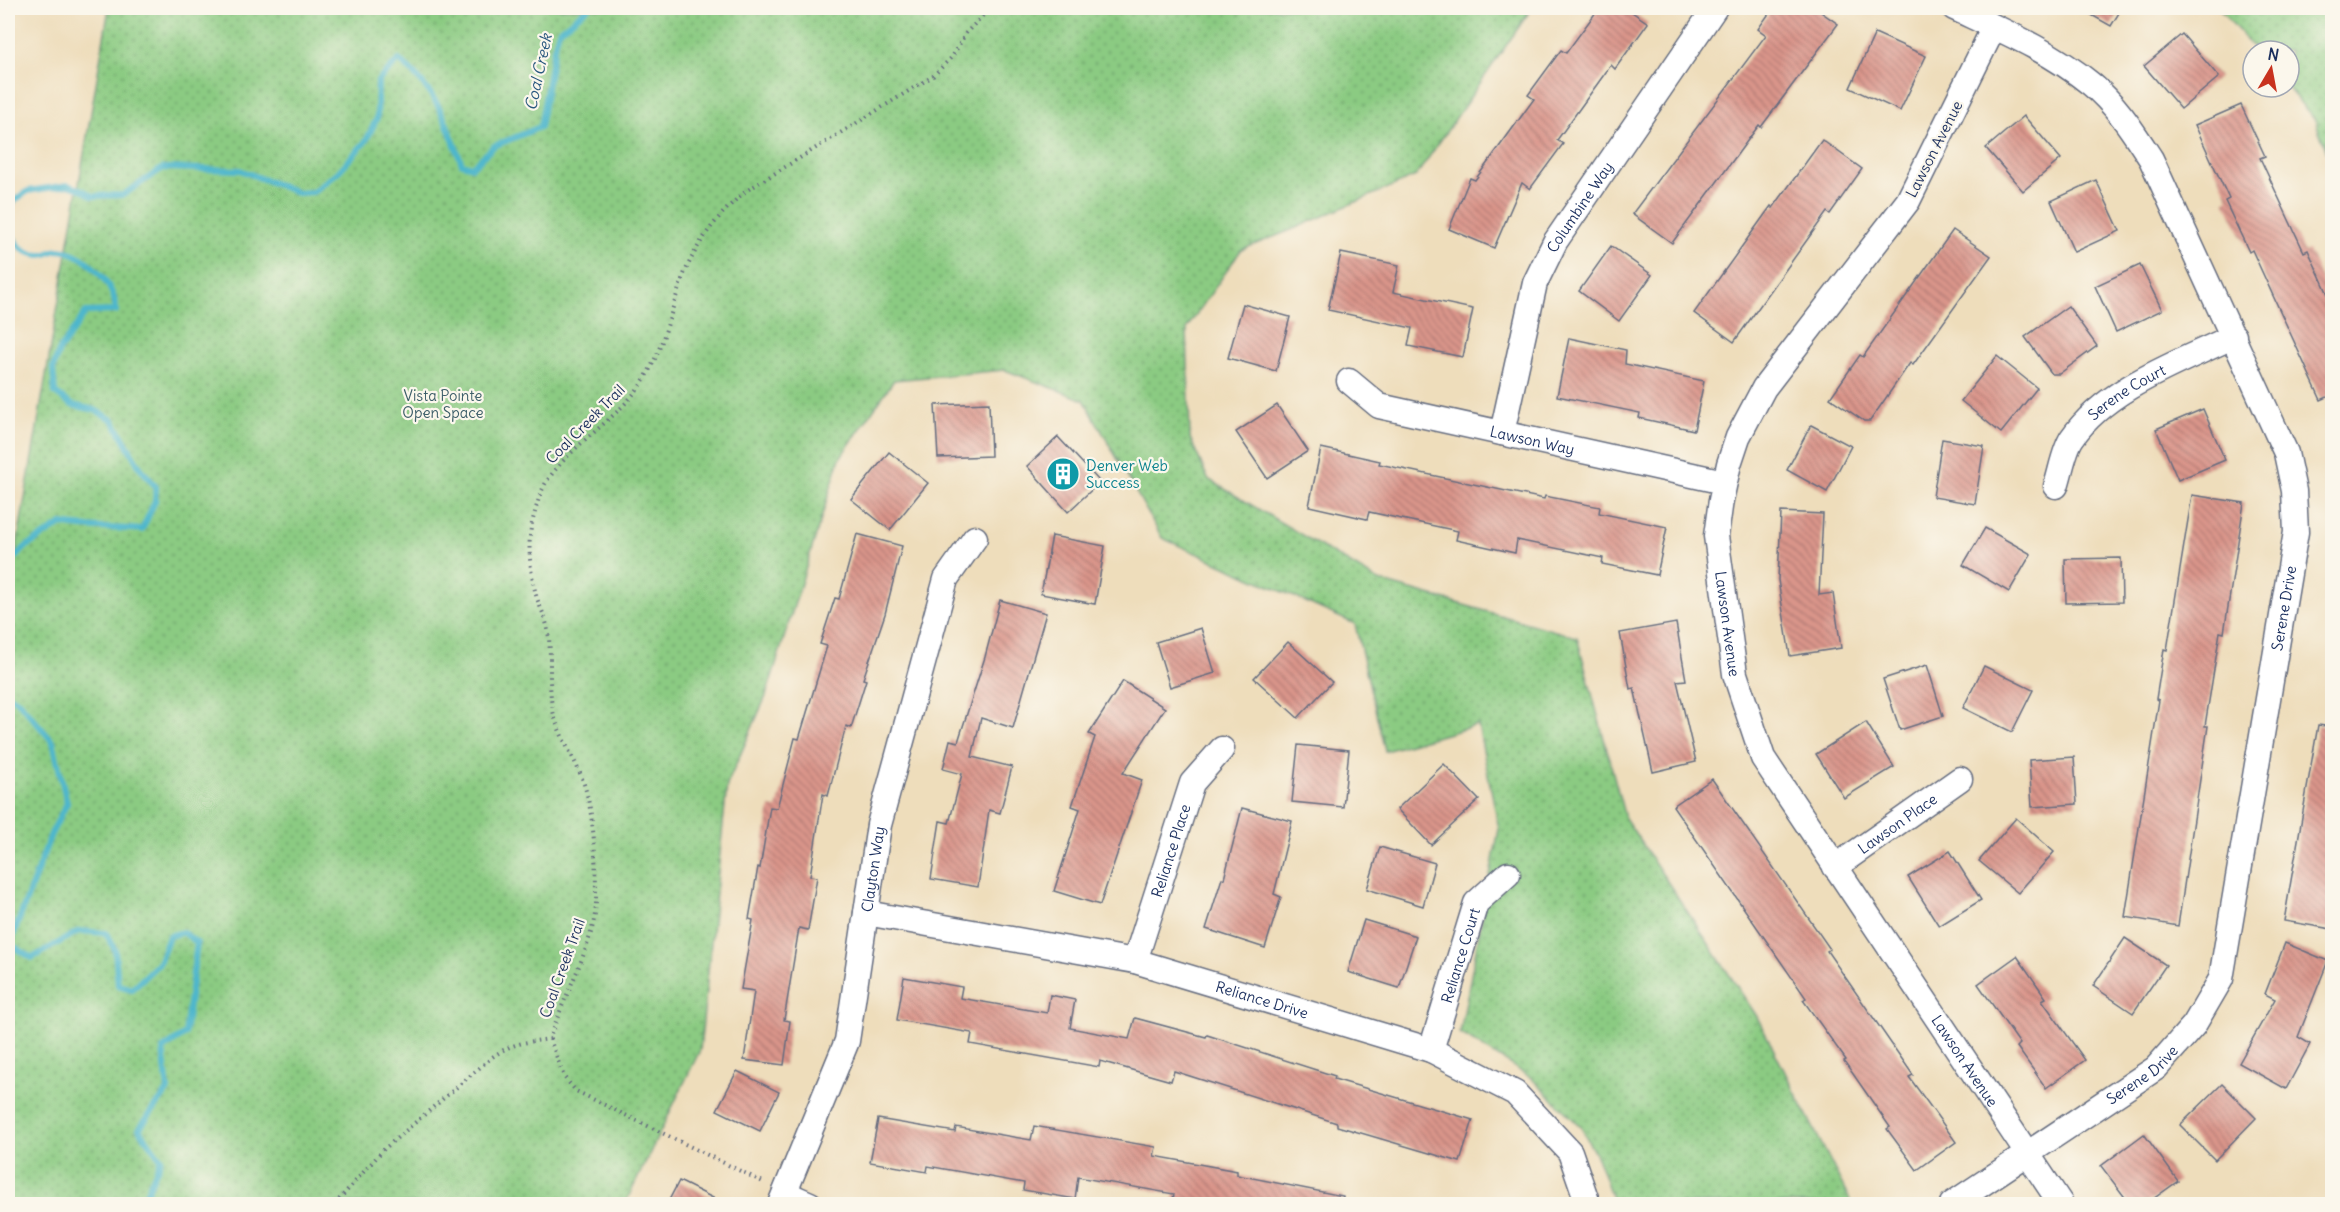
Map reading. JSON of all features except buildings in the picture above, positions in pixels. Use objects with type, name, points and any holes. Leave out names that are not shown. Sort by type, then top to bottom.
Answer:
[{"type":"street","name":"Columbine Way","points":[[1502,434],[1535,283],[1555,242],[1715,8]]},
{"type":"street","name":"Serene Drive","points":[[1952,1204],[2156,1068],[2194,1025],[2221,979],[2296,532],[2294,491],[2286,453],[2151,159],[2125,120],[2092,85],[2054,57],[1954,8]]},
{"type":"street","name":"Lawson Avenue","points":[[1994,27],[1908,201],[1764,388],[1738,437],[1724,482],[1716,536],[1735,674],[1762,758],[2061,1204]]},
{"type":"street","name":"Serene Court","points":[[2056,486],[2071,439],[2104,404],[2156,373],[2234,336]]},
{"type":"street","name":"Lawson Way","points":[[1349,381],[1379,406],[1724,482]]},
{"type":"street","name":"Clayton Way","points":[[777,1194],[847,1041],[879,825],[946,579],[975,538]]},
{"type":"street","name":"Reliance Place","points":[[1135,961],[1192,783],[1222,749]]},
{"type":"street","name":"Lawson Place","points":[[1835,867],[1960,779]]},
{"type":"street","name":"Reliance Court","points":[[1431,1050],[1476,903],[1508,874]]},
{"type":"street","name":"Reliance Drive","points":[[866,913],[1135,961],[1431,1050],[1515,1093],[1570,1152],[1588,1204]]},
{"type":"street","points":[[777,1194],[810,1204]]},
{"type":"path","name":"Coal Creek Trail","points":[[335,1204],[384,1149],[491,1058],[503,1049],[516,1044],[550,1039],[592,929],[596,905],[589,805],[584,784],[554,712],[550,691],[548,627],[536,596],[530,562],[533,519],[546,483],[573,450],[615,416],[649,371],[691,258],[703,236],[726,207],[746,191],[933,76],[952,57],[966,33],[990,8]]},
{"type":"path","points":[[550,1039],[564,1077],[576,1091],[777,1194]]},
{"type":"green space","name":"Vista Pointe Open Space","points":[[109,8],[1532,8],[1416,176],[1241,250],[1187,328],[1190,438],[1208,479],[1379,581],[1577,637],[1625,818],[1756,1015],[1852,1204],[1614,1204],[1600,1164],[1581,1127],[1530,1077],[1460,1033],[1499,829],[1478,725],[1385,751],[1355,624],[1162,538],[1084,400],[1005,370],[894,380],[840,458],[766,696],[727,785],[700,1050],[625,1204],[8,1204],[8,597]]},
{"type":"green space","points":[[2219,8],[2332,8],[2332,166],[2315,120],[2297,99],[2301,99],[2301,39],[2246,39]]},
{"type":"waterway","name":"Coal Creek","points":[[8,213],[15,200],[28,191],[68,185],[92,196],[123,195],[163,168],[240,170],[298,193],[313,192],[338,172],[366,141],[377,118],[378,81],[399,60],[423,83],[439,107],[462,164],[472,167],[494,146],[540,127],[559,31],[588,8]]},
{"type":"waterway","name":"Coal Creek","points":[[8,218],[13,238],[27,252],[43,255],[59,250],[75,254],[98,271],[108,286],[114,297],[116,311],[86,312],[59,351],[53,368],[55,393],[72,405],[95,410],[113,420],[139,466],[156,487],[155,501],[142,530],[62,524],[27,546],[8,564]]},
{"type":"waterway","points":[[8,695],[19,702],[53,742],[67,803],[51,834],[10,944],[32,958],[79,931],[106,933],[115,950],[118,985],[132,989],[159,963],[169,936],[183,932],[197,943],[185,1034],[163,1049],[168,1090],[139,1129],[161,1159],[142,1204]]},
{"type":"place","name":"Denver Web Success","points":[[1063,474]]}]
